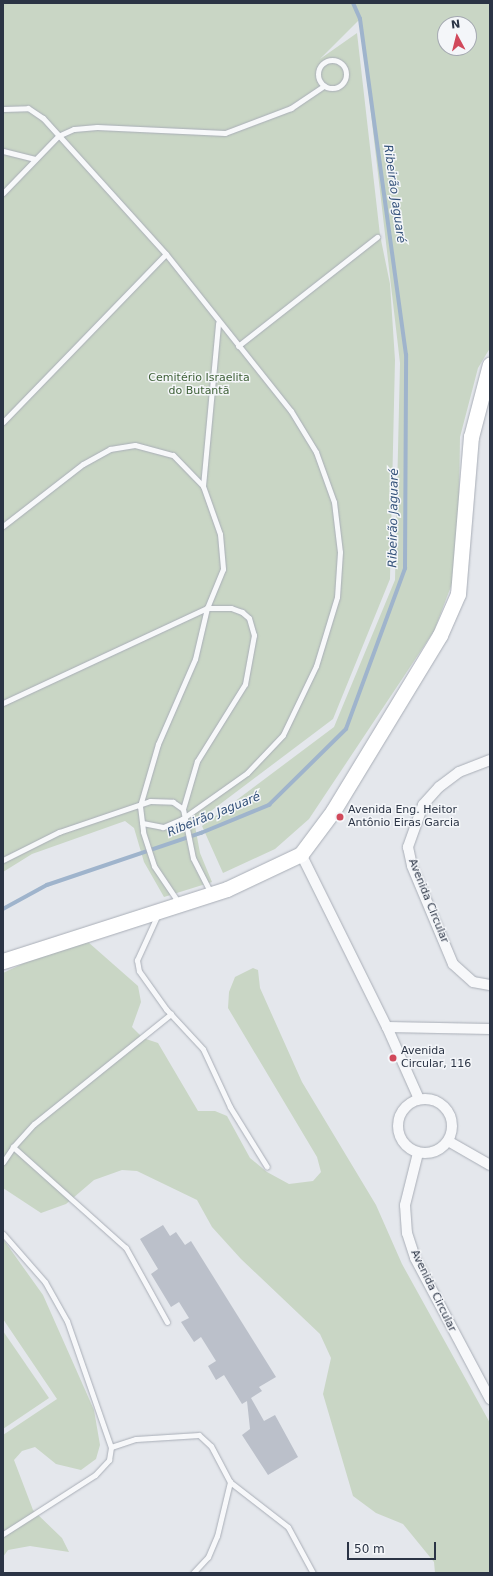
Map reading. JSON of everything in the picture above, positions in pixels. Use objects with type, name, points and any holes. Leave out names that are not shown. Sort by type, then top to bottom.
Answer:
[{"type":"main road","points":[[3,961],[212,894],[301,854],[333,811],[440,635],[458,594],[471,437],[490,364]]},
{"type":"street","name":"Avenida Circular","points":[[490,760],[459,772],[438,787],[423,805],[408,848],[412,866],[453,964],[473,982],[490,986]]},
{"type":"street","points":[[301,854],[388,1027],[419,1099]]},
{"type":"street","points":[[388,1027],[490,1029]]},
{"type":"street","points":[[419,1099],[428,1099],[444,1107],[452,1123],[448,1141],[435,1152],[418,1153],[403,1143],[397,1126],[403,1109],[419,1099]]},
{"type":"street","points":[[448,1141],[490,1165]]},
{"type":"street","name":"Avenida Circular","points":[[418,1153],[405,1205],[407,1233],[426,1279],[490,1399]]},
{"type":"lane","points":[[338,61],[346,72],[344,82],[333,89],[324,86],[318,79],[318,69],[324,62],[338,61]]},
{"type":"lane","points":[[3,193],[58,136],[74,129],[97,127],[225,133],[291,108],[324,86]]},
{"type":"lane","points":[[3,109],[28,108],[58,136],[166,254],[218,323],[291,411],[316,452],[334,502],[340,552],[337,597],[316,666],[283,734],[248,773],[182,819],[163,827],[142,823]]},
{"type":"lane","points":[[3,151],[35,159]]},
{"type":"lane","points":[[238,346],[377,237]]},
{"type":"lane","points":[[3,422],[166,254]]},
{"type":"lane","points":[[179,904],[154,866],[143,832],[140,806],[158,744],[195,659],[206,608],[223,569],[222,550],[203,486],[218,323]]},
{"type":"lane","points":[[3,526],[83,464],[110,449],[135,445],[173,455],[203,486]]},
{"type":"lane","points":[[3,703],[206,608],[231,608],[242,612],[252,626],[254,648],[245,684],[197,761],[183,809],[182,819],[184,831],[193,858],[212,894]]},
{"type":"lane","points":[[3,860],[58,832],[162,799],[183,809]]},
{"type":"lane","points":[[160,910],[137,964],[171,1014],[203,1049],[230,1107],[267,1167]]},
{"type":"lane","points":[[3,1162],[13,1147],[34,1124],[171,1014]]},
{"type":"lane","points":[[13,1147],[126,1248],[167,1322]]},
{"type":"lane","points":[[3,1234],[45,1282],[67,1321],[110,1447],[109,1460],[95,1475],[3,1534]]},
{"type":"lane","points":[[110,1447],[136,1439],[199,1435],[211,1446],[230,1482],[284,1522],[313,1573]]},
{"type":"lane","points":[[193,1573],[208,1557],[217,1536],[230,1482]]},
{"type":"green space","name":"Cemitério Israelita do Butantã","points":[[3,3],[490,3],[490,348],[478,368],[460,437],[458,568],[434,631],[309,819],[275,849],[223,873],[202,826],[334,727],[395,580],[400,363],[360,19],[320,59],[357,33],[380,235],[390,284],[395,360],[390,579],[333,719],[199,820],[195,826],[200,853],[212,882],[164,897],[144,862],[134,828],[125,821],[32,854],[3,872]]},
{"type":"green space","points":[[88,942],[138,986],[141,1002],[132,1027],[143,1038],[158,1043],[198,1111],[215,1111],[227,1116],[250,1158],[267,1172],[289,1184],[313,1181],[321,1172],[317,1157],[228,1008],[229,992],[235,977],[253,968],[258,970],[260,988],[302,1082],[376,1205],[402,1264],[490,1423],[490,1573],[435,1573],[434,1562],[403,1524],[376,1513],[353,1496],[323,1394],[331,1358],[320,1334],[241,1259],[212,1227],[197,1200],[137,1171],[122,1170],[94,1180],[66,1204],[41,1213],[3,1188],[3,973],[37,957]]},
{"type":"green space","points":[[3,1239],[43,1295],[94,1410],[100,1445],[96,1459],[81,1470],[56,1464],[35,1447],[22,1451],[14,1460],[33,1510],[62,1538],[69,1552],[30,1546],[8,1550],[3,1557],[3,1435],[57,1399],[3,1319]]},
{"type":"green space","points":[[3,1331],[49,1398],[3,1429]]},
{"type":"building","points":[[163,1225],[170,1236],[176,1232],[185,1245],[191,1241],[276,1377],[259,1387],[262,1391],[251,1398],[264,1421],[275,1415],[298,1457],[268,1475],[242,1435],[250,1429],[247,1401],[242,1404],[224,1375],[216,1380],[208,1366],[216,1361],[201,1337],[194,1342],[181,1322],[189,1318],[179,1302],[171,1307],[151,1274],[158,1269],[140,1239]]},
{"type":"waterway","name":"Ribeirão Jaguaré","points":[[3,909],[47,885],[201,833],[269,805],[346,729],[405,569],[406,355],[360,19],[353,3]]},
{"type":"place","name":"Avenida Eng. Heitor Antônio Eiras Garcia","points":[[340,817]]},
{"type":"place","name":"Avenida Circular, 116","points":[[393,1058]]}]
